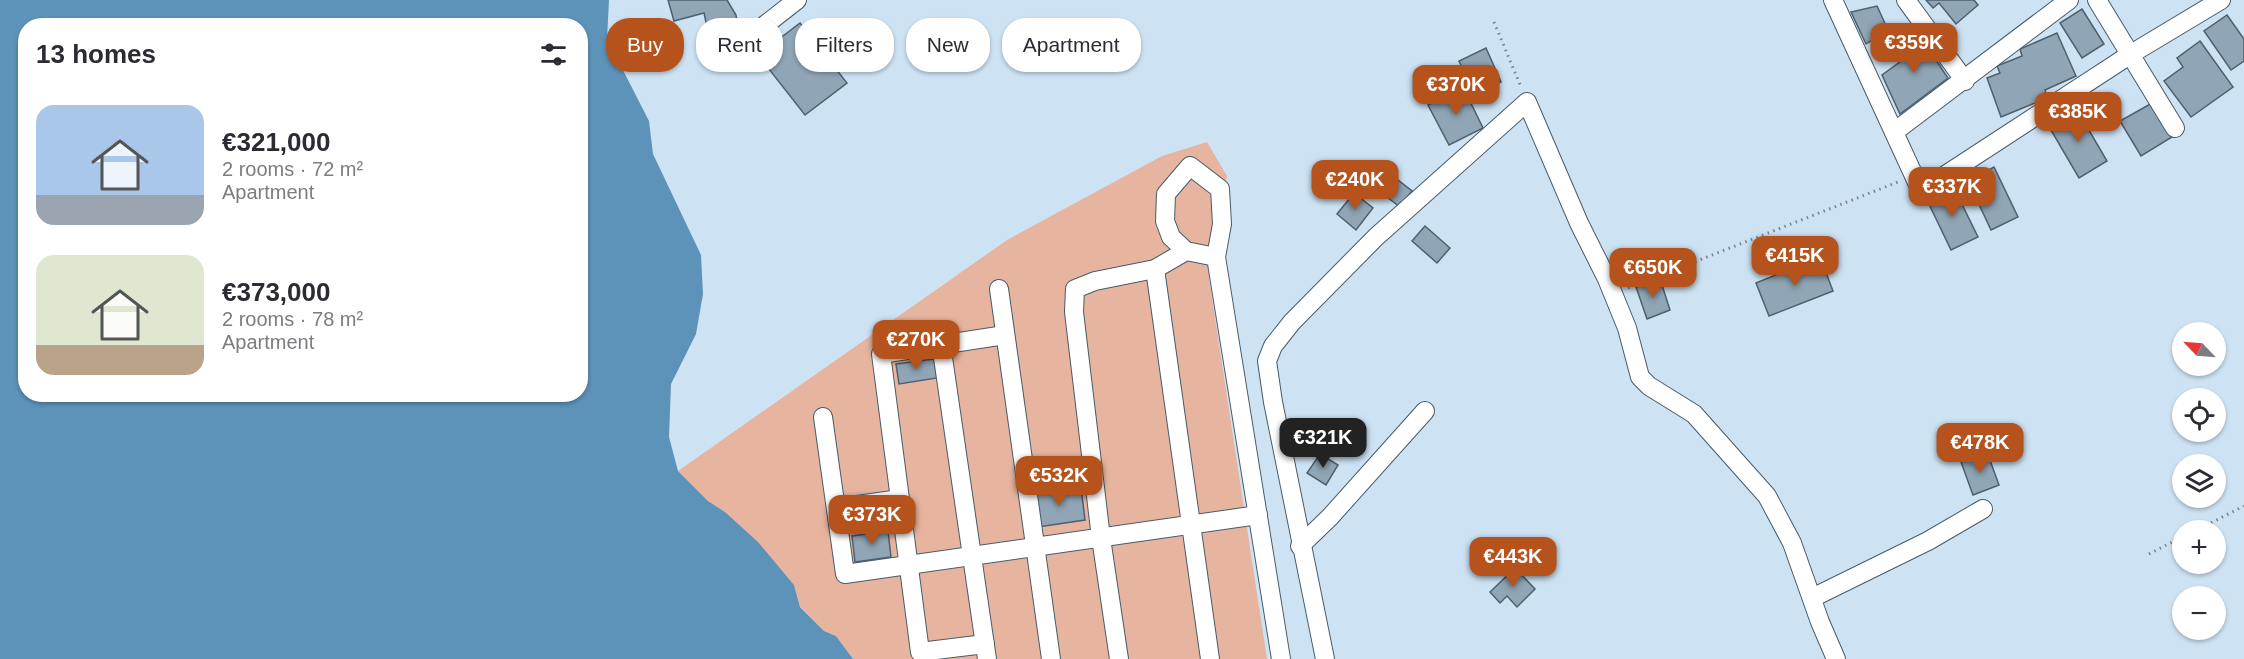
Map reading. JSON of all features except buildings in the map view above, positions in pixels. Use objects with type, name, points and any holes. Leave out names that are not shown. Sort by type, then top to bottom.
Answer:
[{"type":"street","points":[[774,18],[797,0]]},
{"type":"street","points":[[1833,0],[1918,183],[2221,0]]},
{"type":"street","points":[[1906,0],[1965,81]]},
{"type":"street","points":[[1894,132],[1965,81],[2069,0]]},
{"type":"street","points":[[2097,0],[2175,128]]},
{"type":"street","points":[[1325,659],[1300,546],[1268,373],[1270,352],[1292,322],[1376,237],[1527,102],[1579,223],[1613,294],[1643,381],[1691,411],[1760,485],[1792,543],[1829,655]]},
{"type":"street","points":[[1216,257],[1186,251],[1171,237],[1165,221],[1166,194],[1190,166],[1220,189],[1222,224],[1216,257],[1281,659]]},
{"type":"street","points":[[1119,659],[1101,538],[1074,312],[1075,290],[1095,281],[1155,269],[1186,251]]},
{"type":"street","points":[[1155,269],[1209,659]]},
{"type":"street","points":[[999,289],[1051,659]]},
{"type":"street","points":[[941,344],[986,652],[920,652],[881,354],[941,344],[1005,335]]},
{"type":"street","points":[[1300,546],[1330,517],[1425,411]]},
{"type":"street","points":[[823,417],[845,574],[1258,515]]},
{"type":"street","points":[[836,508],[900,499]]},
{"type":"street","points":[[1812,598],[1897,557],[1983,509]]},
{"type":"path","points":[[1494,22],[1527,102]]},
{"type":"path","points":[[1613,294],[1918,183]]},
{"type":"path","points":[[2217,520],[2244,506]]},
{"type":"path","points":[[2149,554],[2172,542]]},
{"type":"shaded area","points":[[1207,142],[1227,176],[1209,278],[1267,659],[853,659],[836,636],[824,631],[800,606],[794,585],[776,565],[725,512],[708,501],[678,471],[1007,240],[1162,156]]},
{"type":"water","points":[[0,0],[609,0],[608,18],[606,18],[606,72],[624,72],[649,121],[653,154],[701,255],[703,294],[696,334],[671,384],[669,437],[678,471],[708,501],[725,512],[758,542],[794,585],[800,607],[824,631],[836,636],[853,659],[0,659]]}]
